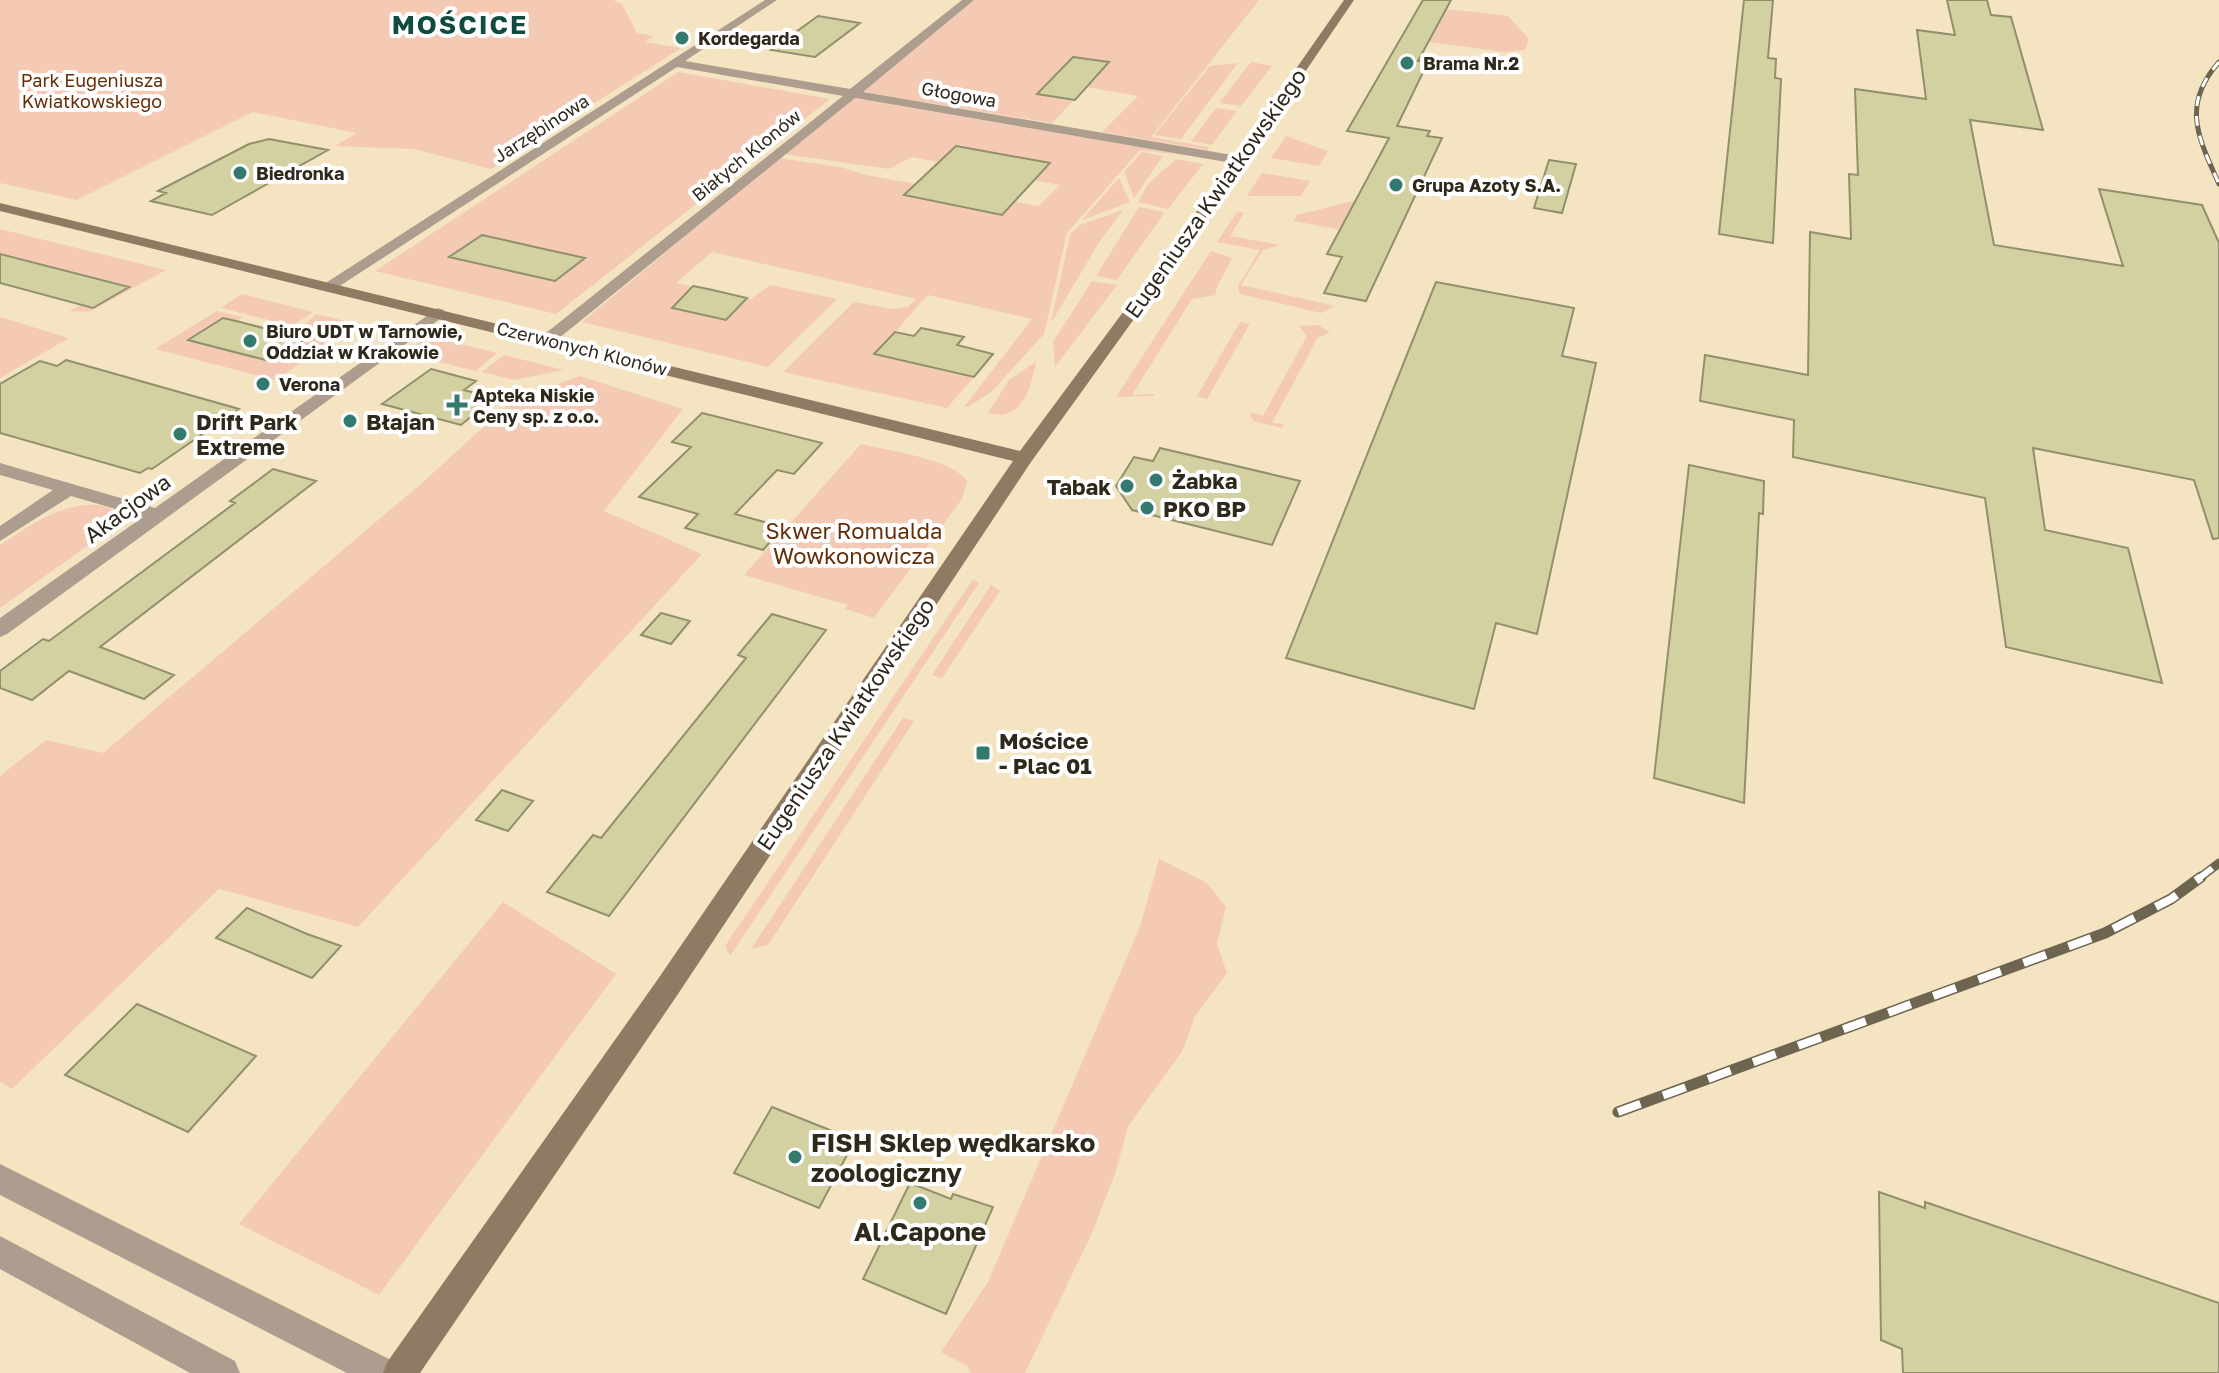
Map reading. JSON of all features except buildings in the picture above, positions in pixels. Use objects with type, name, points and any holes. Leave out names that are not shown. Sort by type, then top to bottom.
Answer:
[{"type":"main road","name":"Eugeniusza Kwiatkowskiego","points":[[400,1373],[667,988],[1024,458],[1091,369],[1349,0]]},
{"type":"main road","name":"Czerwonych Klonów","points":[[0,207],[1024,458]]},
{"type":"street","name":"Jarzębinowa","points":[[329,286],[772,0]]},
{"type":"street","name":"Białych Klonów","points":[[547,340],[969,0]]},
{"type":"street","name":"Głogowa","points":[[675,63],[1238,160]]},
{"type":"street","name":"Akacjowa","points":[[0,629],[438,313]]},
{"type":"street","points":[[0,469],[159,515]]},
{"type":"street","points":[[0,535],[68,489]]},
{"type":"street","points":[[0,1179],[381,1373]]},
{"type":"street","points":[[0,1252],[223,1373]]},
{"type":"green space","name":"Park Eugeniusza Kwiatkowskiego","points":[[0,0],[613,0],[622,4],[637,33],[654,36],[645,42],[681,48],[491,169],[414,149],[335,146],[357,133],[253,112],[77,200],[0,183]]},
{"type":"green space","points":[[974,0],[1259,0],[1151,137],[1209,147],[1208,150],[1102,132],[1138,96],[1086,87],[1052,123],[863,92]]},
{"type":"green space","points":[[1447,9],[1508,16],[1529,39],[1525,50],[1504,52],[1400,38],[1412,22],[1438,25]]},
{"type":"green space","points":[[1251,62],[1272,66],[1241,106],[1219,103]]},
{"type":"green space","points":[[1238,63],[1181,139],[1154,135],[1210,66]]},
{"type":"green space","points":[[678,72],[830,99],[556,314],[375,271]]},
{"type":"green space","points":[[853,98],[1206,158],[1140,150],[1067,233],[1044,334],[991,392],[968,407],[964,407],[1032,319],[928,295],[875,354],[974,377],[947,408],[783,372],[854,302],[893,309],[908,307],[916,299],[712,252],[676,283],[751,299],[770,285],[837,299],[768,367],[582,322],[779,158],[1039,206],[1060,185],[912,157],[889,169],[784,154]]},
{"type":"green space","points":[[1216,108],[1237,111],[1212,145],[1191,141]]},
{"type":"green space","points":[[1286,136],[1328,151],[1319,166],[1271,158]]},
{"type":"green space","points":[[1142,152],[1163,156],[1134,198],[1124,172]]},
{"type":"green space","points":[[1176,159],[1203,164],[1168,209],[1138,202],[1148,184]]},
{"type":"green space","points":[[1262,173],[1310,181],[1301,196],[1247,196]]},
{"type":"green space","points":[[1119,178],[1130,202],[1082,220]]},
{"type":"green space","points":[[1355,203],[1341,230],[1294,221],[1297,215]]},
{"type":"green space","points":[[1139,207],[1165,212],[1117,280],[1096,276]]},
{"type":"green space","points":[[1123,210],[1100,241],[1051,323],[1070,234],[1080,225]]},
{"type":"green space","points":[[1237,212],[1244,213],[1230,236],[1280,245],[1263,250],[1241,285],[1335,306],[1321,313],[1240,294],[1238,286],[1260,250],[1217,242]]},
{"type":"green space","points":[[0,229],[166,270],[89,312],[69,311],[81,305],[93,308],[128,287],[0,254]]},
{"type":"green space","points":[[1211,251],[1232,258],[1215,295],[1192,299],[1132,395],[1155,394],[1116,397]]},
{"type":"green space","points":[[1092,281],[1117,285],[1055,367],[1053,342]]},
{"type":"green space","points":[[242,294],[313,312],[292,326],[221,308]]},
{"type":"green space","points":[[217,311],[243,317],[236,321],[272,362],[305,340],[291,335],[317,314],[357,324],[276,380],[155,349]]},
{"type":"green space","points":[[0,317],[69,338],[0,378]]},
{"type":"green space","points":[[1240,322],[1250,324],[1207,399],[1197,396]]},
{"type":"green space","points":[[1319,325],[1330,333],[1318,337],[1272,423],[1284,424],[1282,428],[1253,421],[1250,414],[1263,416],[1307,336],[1299,326]]},
{"type":"green space","points":[[429,336],[497,353],[475,371],[405,353]]},
{"type":"green space","points":[[504,355],[564,370],[514,380],[482,372]]},
{"type":"green space","points":[[1036,362],[1031,383],[1017,408],[1009,413],[988,413],[1009,380]]},
{"type":"green space","points":[[580,376],[683,409],[604,511],[702,554],[358,927],[219,889],[12,1089],[0,1082],[0,776],[46,740],[103,753],[422,483],[514,399]]},
{"type":"green space","name":"Skwer Romualda Wowkonowicza","points":[[861,444],[934,461],[959,473],[967,481],[962,499],[874,618],[845,609],[848,605],[744,575]]},
{"type":"green space","points":[[99,505],[131,515],[0,608],[0,545],[59,511]]},
{"type":"green space","points":[[973,579],[979,583],[730,956],[725,946]]},
{"type":"green space","points":[[991,585],[1000,591],[942,678],[932,675]]},
{"type":"green space","points":[[903,718],[914,721],[768,945],[751,949]]},
{"type":"green space","points":[[1159,859],[1207,883],[1226,907],[1217,944],[1227,973],[1195,1016],[1182,1052],[1128,1126],[1116,1171],[1092,1233],[1025,1373],[971,1373],[967,1366],[941,1352],[988,1282],[1140,927]]},
{"type":"green space","points":[[503,902],[616,974],[379,1295],[239,1224]]},
{"type":"railway","points":[[2219,62],[2207,78],[2197,107],[2200,136],[2219,184]]},
{"type":"railway","points":[[2198,879],[2219,863]]},
{"type":"railway","points":[[1618,1112],[2105,933],[2171,899],[2201,877]]},
{"type":"place","name":"Kordegarda","points":[[682,38]]},
{"type":"place","name":"Brama Nr.2","points":[[1407,63]]},
{"type":"place","name":"Biedronka","points":[[240,173]]},
{"type":"place","name":"Grupa Azoty S.A.","points":[[1396,185]]},
{"type":"place","name":"Biuro UDT w Tarnowie, Oddział w Krakowie","points":[[250,341]]},
{"type":"place","name":"Verona","points":[[263,384]]},
{"type":"place","name":"Apteka Niskie Ceny sp. z o.o.","points":[[457,405]]},
{"type":"place","name":"Błajan","points":[[350,421]]},
{"type":"place","name":"Drift Park Extreme","points":[[180,434]]},
{"type":"place","name":"Żabka","points":[[1156,480]]},
{"type":"place","name":"Tabak","points":[[1127,486]]},
{"type":"place","name":"PKO BP","points":[[1147,508]]},
{"type":"place","name":"Mościce - Plac 01","points":[[983,753]]},
{"type":"place","name":"FISH Sklep wędkarsko zoologiczny","points":[[795,1157]]},
{"type":"place","name":"Al.Capone","points":[[920,1203]]},
{"type":"district","name":"MOŚCICE","points":[[460,24]]}]
